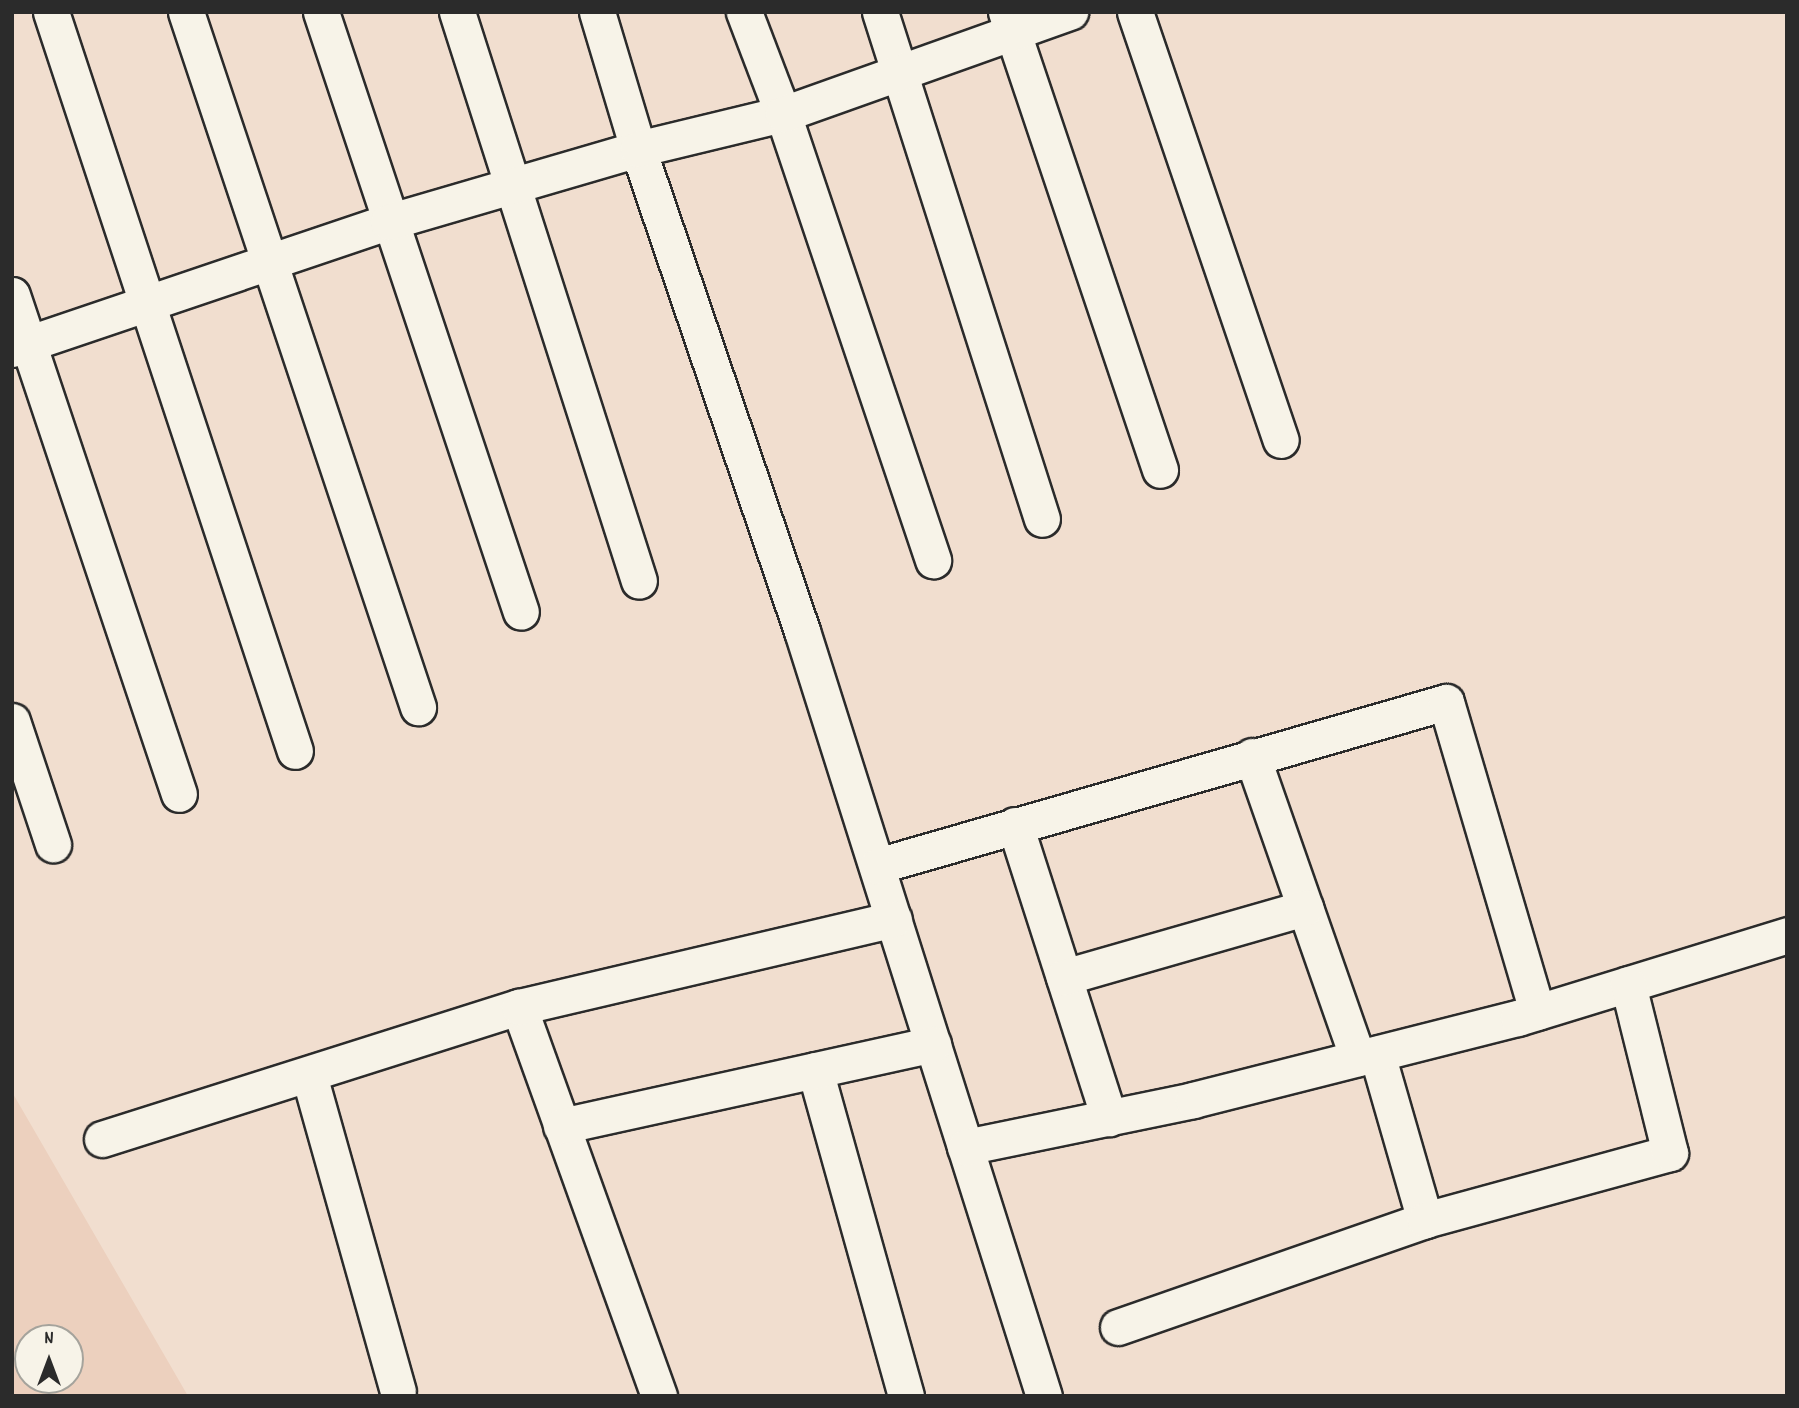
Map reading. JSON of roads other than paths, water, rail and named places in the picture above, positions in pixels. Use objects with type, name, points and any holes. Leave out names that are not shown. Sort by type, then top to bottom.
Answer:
[{"type":"street","points":[[51,12],[295,751]]},
{"type":"street","points":[[186,12],[418,707]]},
{"type":"street","points":[[321,12],[388,222],[521,612]]},
{"type":"street","points":[[457,12],[510,189],[639,581]]},
{"type":"street","points":[[597,12],[638,149],[802,631],[1044,1396]]},
{"type":"street","points":[[744,12],[783,114],[933,561]]},
{"type":"street","points":[[880,12],[1042,519]]},
{"type":"street","points":[[21,347],[147,302],[269,265],[388,222],[510,189],[638,149],[783,114],[898,72],[1009,21],[1070,12]]},
{"type":"street","points":[[1135,12],[1281,440]]},
{"type":"street","points":[[1009,21],[1160,470]]},
{"type":"street","points":[[12,295],[21,347],[179,794]]},
{"type":"street","points":[[877,866],[1446,702],[1537,1012]]},
{"type":"street","points":[[12,721],[53,844]]},
{"type":"street","points":[[1252,756],[1305,908],[1367,1056],[1425,1220]]},
{"type":"street","points":[[1015,825],[1109,1118]]},
{"type":"street","points":[[1064,977],[1305,908]]},
{"type":"street","points":[[102,1139],[519,1007],[894,919]]},
{"type":"street","points":[[965,1147],[1109,1118],[1367,1056],[1537,1012],[1787,935]]},
{"type":"street","points":[[1118,1327],[1425,1220],[1670,1153],[1628,984]]},
{"type":"street","points":[[519,1007],[659,1396]]},
{"type":"street","points":[[561,1126],[933,1044]]},
{"type":"street","points":[[815,1070],[906,1396]]},
{"type":"street","points":[[309,1075],[398,1391]]}]
